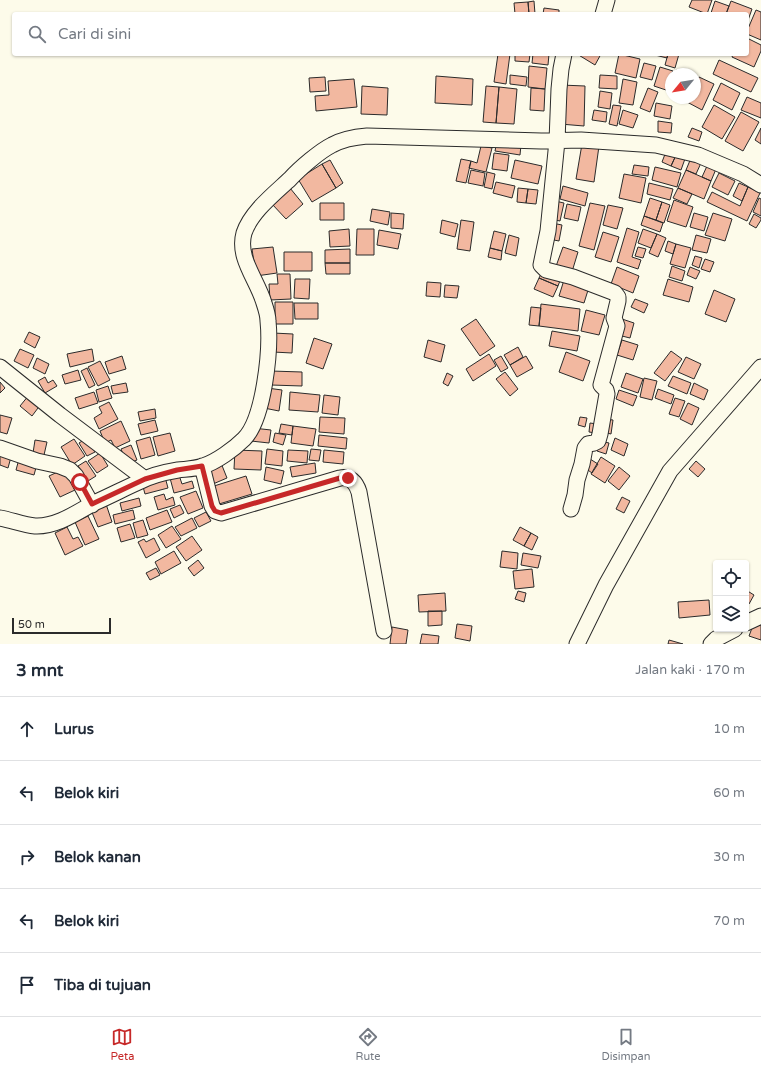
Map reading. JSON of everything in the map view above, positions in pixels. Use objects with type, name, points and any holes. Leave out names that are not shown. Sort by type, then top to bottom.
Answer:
[{"type":"street","points":[[604,12],[607,0]]},
{"type":"street","points":[[564,56],[559,89],[557,141],[548,231],[541,262],[542,266],[546,270],[573,277],[615,293],[617,294],[618,299],[614,316],[617,326],[601,385],[607,392],[600,434],[598,440],[594,443],[588,444],[585,448],[576,484],[576,495],[571,509]]},
{"type":"street","points":[[0,518],[34,526],[68,518],[92,504],[145,479],[177,470],[202,466],[215,460],[237,446],[248,434],[256,420],[266,374],[268,354],[268,321],[264,301],[244,257],[242,250],[243,239],[252,218],[262,206],[293,175],[332,144],[367,136],[557,141],[581,140],[656,144],[698,155],[743,174],[761,185]]},
{"type":"street","points":[[0,367],[60,415],[145,479]]},
{"type":"street","points":[[577,644],[606,585],[668,474],[761,367]]},
{"type":"street","points":[[0,448],[37,461],[60,466],[70,470],[76,476],[92,504]]},
{"type":"street","points":[[202,466],[212,506],[215,511],[221,513],[340,478],[348,478],[352,481],[359,492],[384,631]]},
{"type":"street","points":[[749,622],[761,616]]},
{"type":"street","points":[[711,644],[716,639],[729,632]]},
{"type":"building","points":[[692,0],[712,0],[708,12],[702,12],[689,7]]},
{"type":"building","points":[[534,1],[535,12],[529,12],[528,2]]},
{"type":"building","points":[[715,1],[729,6],[727,12],[711,12]]},
{"type":"building","points":[[731,1],[752,9],[749,17],[749,12],[727,12]]},
{"type":"building","points":[[528,2],[529,12],[515,12],[514,3]]},
{"type":"building","points":[[544,8],[559,10],[559,12],[543,12]]},
{"type":"building","points":[[756,10],[761,12],[761,40],[749,35],[749,26]]},
{"type":"building","points":[[749,39],[761,45],[761,51],[754,67],[732,57],[749,56]]},
{"type":"building","points":[[498,56],[510,56],[506,84],[494,82]]},
{"type":"building","points":[[515,56],[530,56],[529,62],[515,61]]},
{"type":"building","points":[[533,56],[549,56],[548,65],[532,63]]},
{"type":"building","points":[[580,56],[600,56],[595,65]]},
{"type":"building","points":[[619,56],[627,56],[640,59],[636,78],[615,73]]},
{"type":"building","points":[[667,56],[678,56],[675,68],[665,65]]},
{"type":"building","points":[[719,60],[758,78],[751,92],[713,74]]},
{"type":"building","points":[[644,63],[656,66],[652,80],[640,77]]},
{"type":"building","points":[[529,66],[547,68],[545,89],[528,87]]},
{"type":"building","points":[[660,67],[665,69],[665,90],[654,86]]},
{"type":"building","points":[[510,75],[527,77],[526,86],[510,84]]},
{"type":"building","points":[[600,75],[617,76],[617,89],[599,88]]},
{"type":"building","points":[[436,76],[473,79],[472,105],[435,103]]},
{"type":"building","points":[[325,77],[326,91],[310,92],[309,78]]},
{"type":"building","points":[[701,78],[714,84],[702,110],[691,104],[701,104]]},
{"type":"building","points":[[354,79],[357,107],[316,111],[315,96],[329,95],[328,81]]},
{"type":"building","points":[[623,79],[637,82],[633,105],[619,103]]},
{"type":"building","points":[[721,83],[740,93],[732,110],[713,100]]},
{"type":"building","points":[[561,85],[585,86],[584,126],[560,124]]},
{"type":"building","points":[[362,86],[388,88],[387,115],[361,114]]},
{"type":"building","points":[[486,86],[499,87],[496,123],[483,122]]},
{"type":"building","points":[[499,87],[517,89],[514,124],[496,123]]},
{"type":"building","points":[[531,88],[545,89],[544,111],[530,110]]},
{"type":"building","points":[[648,88],[658,92],[650,112],[640,108]]},
{"type":"building","points":[[600,91],[612,93],[610,109],[598,107]]},
{"type":"building","points":[[747,97],[761,103],[761,118],[741,110]]},
{"type":"building","points":[[656,103],[672,106],[670,119],[654,116]]},
{"type":"building","points":[[613,105],[621,106],[617,126],[609,124]]},
{"type":"building","points":[[714,105],[735,117],[722,139],[702,127]]},
{"type":"building","points":[[594,110],[607,112],[606,122],[592,120]]},
{"type":"building","points":[[623,110],[638,115],[633,128],[619,124]]},
{"type":"building","points":[[741,112],[759,122],[743,151],[725,141]]},
{"type":"building","points":[[658,121],[672,123],[671,133],[658,132]]},
{"type":"building","points":[[692,128],[702,132],[699,141],[688,137]]},
{"type":"building","points":[[761,128],[761,144],[755,140]]},
{"type":"building","points":[[497,141],[521,145],[520,155],[495,151]]},
{"type":"building","points":[[582,144],[599,146],[594,182],[576,179]]},
{"type":"building","points":[[481,146],[492,148],[486,172],[469,168],[471,161],[477,163]]},
{"type":"building","points":[[667,149],[677,153],[671,166],[662,162]]},
{"type":"building","points":[[494,153],[509,155],[507,171],[492,169]]},
{"type":"building","points":[[677,153],[686,156],[681,170],[671,166]]},
{"type":"building","points":[[691,158],[701,163],[696,174],[686,170]]},
{"type":"building","points":[[461,159],[471,161],[466,183],[456,181]]},
{"type":"building","points":[[330,160],[343,183],[336,188],[322,164]]},
{"type":"building","points":[[515,160],[542,166],[538,184],[511,178]]},
{"type":"building","points":[[322,164],[336,188],[312,202],[298,179]]},
{"type":"building","points":[[634,165],[649,167],[648,176],[632,174]]},
{"type":"building","points":[[707,166],[716,169],[711,181],[702,177]]},
{"type":"building","points":[[655,167],[681,173],[677,187],[652,180]]},
{"type":"building","points":[[471,170],[485,173],[483,186],[468,183]]},
{"type":"building","points":[[686,170],[711,181],[704,199],[678,188]]},
{"type":"building","points":[[487,172],[495,174],[492,189],[484,187]]},
{"type":"building","points":[[719,173],[735,181],[728,195],[712,187]]},
{"type":"building","points":[[624,174],[646,178],[641,203],[619,198]]},
{"type":"building","points":[[496,182],[515,186],[512,198],[493,193]]},
{"type":"building","points":[[649,183],[673,189],[670,200],[647,194]]},
{"type":"building","points":[[739,183],[748,187],[742,201],[733,196]]},
{"type":"building","points":[[563,186],[588,193],[585,206],[560,199]]},
{"type":"building","points":[[748,187],[760,193],[747,221],[707,202],[712,192],[740,206]]},
{"type":"building","points":[[290,188],[303,204],[286,219],[272,204]]},
{"type":"building","points":[[518,188],[528,189],[526,203],[517,202]]},
{"type":"building","points":[[678,188],[692,194],[687,204],[673,198]]},
{"type":"building","points":[[528,189],[538,190],[536,204],[526,203]]},
{"type":"building","points":[[650,198],[662,202],[656,220],[644,216]]},
{"type":"building","points":[[759,198],[761,199],[761,216],[753,212]]},
{"type":"building","points":[[674,200],[693,207],[686,227],[667,221]]},
{"type":"building","points":[[555,201],[564,203],[560,221],[551,219]]},
{"type":"building","points":[[662,202],[670,205],[664,223],[656,220]]},
{"type":"building","points":[[320,203],[344,203],[344,220],[320,220]]},
{"type":"building","points":[[590,203],[605,206],[594,250],[579,246]]},
{"type":"building","points":[[567,204],[581,207],[578,221],[564,218]]},
{"type":"building","points":[[608,205],[623,208],[617,229],[603,225]]},
{"type":"building","points":[[372,209],[390,212],[388,225],[370,221]]},
{"type":"building","points":[[391,213],[404,214],[403,229],[391,228]]},
{"type":"building","points":[[694,213],[708,217],[704,231],[690,227]]},
{"type":"building","points":[[713,213],[732,219],[725,241],[705,235]]},
{"type":"building","points":[[754,214],[761,218],[756,228],[749,224]]},
{"type":"building","points":[[644,216],[663,223],[660,232],[641,225]]},
{"type":"building","points":[[442,220],[458,224],[455,237],[440,233]]},
{"type":"building","points":[[461,220],[474,222],[470,251],[457,249]]},
{"type":"building","points":[[552,223],[562,225],[559,241],[549,239]]},
{"type":"building","points":[[627,228],[639,232],[632,257],[641,260],[638,269],[617,262]]},
{"type":"building","points":[[349,229],[350,246],[330,247],[329,231]]},
{"type":"building","points":[[357,229],[374,229],[374,255],[356,255]]},
{"type":"building","points":[[643,229],[657,234],[651,248],[638,243]]},
{"type":"building","points":[[379,230],[401,234],[398,249],[377,245]]},
{"type":"building","points":[[494,231],[506,234],[502,251],[490,248]]},
{"type":"building","points":[[603,232],[619,237],[611,262],[595,257]]},
{"type":"building","points":[[657,234],[666,238],[658,257],[649,253]]},
{"type":"building","points":[[509,235],[519,238],[516,256],[505,253]]},
{"type":"building","points":[[696,235],[711,239],[707,253],[692,250]]},
{"type":"building","points":[[668,241],[676,244],[673,254],[665,251]]},
{"type":"building","points":[[676,244],[691,248],[685,268],[670,264]]},
{"type":"building","points":[[273,247],[277,273],[256,276],[252,249]]},
{"type":"building","points":[[563,247],[578,252],[571,275],[555,269]]},
{"type":"building","points":[[638,247],[646,249],[643,258],[635,256]]},
{"type":"building","points":[[490,248],[502,251],[501,260],[488,257]]},
{"type":"building","points":[[350,249],[350,263],[325,263],[325,250]]},
{"type":"building","points":[[284,252],[312,252],[312,271],[284,271]]},
{"type":"building","points":[[695,256],[702,258],[699,268],[692,265]]},
{"type":"building","points":[[705,259],[714,262],[710,272],[701,269]]},
{"type":"building","points":[[325,263],[350,263],[350,274],[326,274]]},
{"type":"building","points":[[672,266],[685,271],[682,281],[669,277]]},
{"type":"building","points":[[617,267],[639,276],[633,293],[611,284]]},
{"type":"building","points":[[690,267],[700,271],[696,279],[687,275]]},
{"type":"building","points":[[543,270],[561,278],[558,286],[539,278]]},
{"type":"building","points":[[277,274],[290,274],[291,299],[270,300],[269,284],[278,284]]},
{"type":"building","points":[[539,278],[558,286],[553,297],[534,289]]},
{"type":"building","points":[[295,279],[310,279],[309,299],[294,298]]},
{"type":"building","points":[[668,279],[693,287],[689,302],[663,295]]},
{"type":"building","points":[[564,280],[589,287],[584,303],[559,296]]},
{"type":"building","points":[[427,282],[441,283],[440,297],[426,296]]},
{"type":"building","points":[[445,285],[459,286],[457,298],[444,297]]},
{"type":"building","points":[[714,290],[735,299],[726,322],[705,314]]},
{"type":"building","points":[[635,299],[648,304],[644,313],[631,307]]},
{"type":"building","points":[[275,302],[293,302],[293,324],[275,324]]},
{"type":"building","points":[[294,303],[318,303],[318,319],[295,319]]},
{"type":"building","points":[[541,304],[580,309],[578,331],[539,326]]},
{"type":"building","points":[[531,307],[541,308],[539,326],[529,325]]},
{"type":"building","points":[[586,310],[605,315],[599,335],[581,331]]},
{"type":"building","points":[[476,319],[495,346],[480,356],[461,329]]},
{"type":"building","points":[[622,319],[634,323],[630,338],[618,335]]},
{"type":"building","points":[[552,331],[580,336],[577,351],[549,346]]},
{"type":"building","points":[[29,332],[40,337],[35,348],[24,342]]},
{"type":"building","points":[[273,333],[293,334],[292,353],[273,352]]},
{"type":"building","points":[[314,338],[332,344],[323,369],[306,363]]},
{"type":"building","points":[[428,340],[445,345],[441,362],[424,357]]},
{"type":"building","points":[[622,340],[638,345],[633,360],[617,355]]},
{"type":"building","points":[[518,347],[523,357],[510,365],[504,355]]},
{"type":"building","points":[[20,349],[34,355],[28,368],[14,361]]},
{"type":"building","points":[[92,349],[94,361],[70,367],[67,354]]},
{"type":"building","points":[[671,351],[682,359],[665,381],[654,373]]},
{"type":"building","points":[[566,352],[590,361],[583,381],[559,372]]},
{"type":"building","points":[[489,354],[496,366],[473,381],[466,369]]},
{"type":"building","points":[[122,356],[126,369],[109,374],[105,362]]},
{"type":"building","points":[[501,356],[508,368],[501,372],[494,360]]},
{"type":"building","points":[[526,356],[533,368],[517,377],[510,365]]},
{"type":"building","points":[[686,357],[701,364],[694,379],[678,372]]},
{"type":"building","points":[[37,358],[49,364],[45,374],[33,368]]},
{"type":"building","points":[[100,361],[110,380],[98,386],[88,367]]},
{"type":"building","points":[[87,368],[95,385],[89,388],[81,371]]},
{"type":"building","points":[[78,370],[81,380],[65,384],[62,375]]},
{"type":"building","points":[[271,371],[302,372],[302,386],[271,385]]},
{"type":"building","points":[[505,372],[518,389],[510,396],[496,379]]},
{"type":"building","points":[[447,373],[453,376],[448,386],[443,383]]},
{"type":"building","points":[[626,373],[643,379],[638,393],[621,387]]},
{"type":"building","points":[[673,376],[691,383],[687,394],[668,386]]},
{"type":"building","points":[[45,377],[48,383],[53,380],[57,386],[45,393],[38,381]]},
{"type":"building","points":[[644,378],[657,381],[652,400],[640,397]]},
{"type":"building","points":[[0,382],[5,388],[0,393]]},
{"type":"building","points":[[126,383],[128,392],[113,394],[111,386]]},
{"type":"building","points":[[694,383],[708,390],[704,400],[690,394]]},
{"type":"building","points":[[108,386],[112,398],[99,402],[96,390]]},
{"type":"building","points":[[267,388],[282,390],[279,411],[264,408]]},
{"type":"building","points":[[658,389],[674,395],[671,404],[655,398]]},
{"type":"building","points":[[619,390],[637,396],[633,406],[616,399]]},
{"type":"building","points":[[94,392],[98,403],[79,409],[75,398]]},
{"type":"building","points":[[290,392],[320,395],[318,412],[289,410]]},
{"type":"building","points":[[29,395],[41,404],[32,416],[20,406]]},
{"type":"building","points":[[324,395],[340,397],[338,415],[322,413]]},
{"type":"building","points":[[675,398],[685,401],[679,417],[669,414]]},
{"type":"building","points":[[109,402],[118,419],[99,429],[94,418],[102,413],[99,407]]},
{"type":"building","points":[[688,403],[699,408],[692,425],[680,419]]},
{"type":"building","points":[[155,409],[156,418],[140,421],[138,412]]},
{"type":"building","points":[[0,415],[12,418],[7,434],[0,432]]},
{"type":"building","points":[[320,417],[345,418],[344,434],[319,432]]},
{"type":"building","points":[[580,417],[587,418],[585,427],[578,425]]},
{"type":"building","points":[[605,419],[613,420],[611,434],[603,432]]},
{"type":"building","points":[[155,420],[158,431],[141,435],[138,424]]},
{"type":"building","points":[[121,421],[130,441],[115,448],[111,440],[105,443],[100,431]]},
{"type":"building","points":[[590,423],[597,424],[596,433],[589,432]]},
{"type":"building","points":[[281,424],[293,426],[292,435],[279,433]]},
{"type":"building","points":[[293,426],[316,429],[313,446],[291,443]]},
{"type":"building","points":[[253,428],[271,430],[269,443],[251,441]]},
{"type":"building","points":[[170,433],[175,451],[158,456],[153,437]]},
{"type":"building","points":[[275,433],[286,435],[283,445],[273,442]]},
{"type":"building","points":[[319,435],[347,438],[346,449],[318,446]]},
{"type":"building","points":[[150,437],[155,455],[141,459],[136,441]]},
{"type":"building","points":[[87,438],[95,452],[87,456],[79,443]]},
{"type":"building","points":[[615,438],[628,444],[624,456],[611,450]]},
{"type":"building","points":[[74,439],[85,456],[72,465],[61,447]]},
{"type":"building","points":[[35,440],[47,442],[44,455],[33,453]]},
{"type":"building","points":[[600,441],[609,443],[606,454],[597,451]]},
{"type":"building","points":[[131,445],[137,460],[127,464],[121,449]]},
{"type":"building","points":[[267,449],[283,451],[282,466],[265,464]]},
{"type":"building","points":[[311,449],[321,450],[319,461],[309,460]]},
{"type":"building","points":[[235,450],[262,451],[261,470],[234,469]]},
{"type":"building","points":[[288,450],[308,451],[307,463],[287,461]]},
{"type":"building","points":[[324,450],[344,452],[343,464],[323,462]]},
{"type":"building","points":[[0,453],[11,457],[8,468],[0,465]]},
{"type":"building","points":[[100,453],[108,466],[97,473],[88,461]]},
{"type":"building","points":[[601,457],[615,466],[605,483],[591,474]]},
{"type":"building","points":[[19,459],[37,464],[34,475],[16,470]]},
{"type":"building","points":[[590,459],[598,464],[592,473],[585,468]]},
{"type":"building","points":[[86,461],[96,476],[88,481],[78,466]]},
{"type":"building","points":[[696,461],[705,469],[698,477],[689,469]]},
{"type":"building","points":[[221,463],[227,478],[213,484],[206,469]]},
{"type":"building","points":[[315,463],[316,473],[292,477],[290,467]]},
{"type":"building","points":[[266,467],[284,471],[281,484],[264,480]]},
{"type":"building","points":[[619,467],[630,476],[619,490],[608,481]]},
{"type":"building","points":[[64,469],[75,490],[60,497],[49,476]]},
{"type":"building","points":[[179,475],[182,484],[192,481],[194,488],[174,493],[170,478]]},
{"type":"building","points":[[246,476],[252,494],[219,504],[214,486]]},
{"type":"building","points":[[165,477],[168,488],[145,494],[142,483]]},
{"type":"building","points":[[196,491],[203,508],[188,514],[180,497]]},
{"type":"building","points":[[164,494],[166,500],[173,497],[175,505],[158,510],[154,497]]},
{"type":"building","points":[[622,497],[630,501],[624,513],[616,509]]},
{"type":"building","points":[[139,498],[141,506],[122,511],[120,503]]},
{"type":"building","points":[[106,504],[112,522],[98,527],[91,510]]},
{"type":"building","points":[[180,505],[184,513],[174,518],[170,509]]},
{"type":"building","points":[[133,510],[135,519],[115,524],[113,515]]},
{"type":"building","points":[[167,510],[172,522],[150,530],[146,518]]},
{"type":"building","points":[[206,512],[211,521],[199,527],[194,518]]},
{"type":"building","points":[[88,516],[99,539],[85,545],[75,522]]},
{"type":"building","points":[[192,518],[197,528],[181,536],[175,527]]},
{"type":"building","points":[[143,520],[148,535],[137,538],[133,523]]},
{"type":"building","points":[[130,524],[135,538],[121,542],[117,528]]},
{"type":"building","points":[[172,526],[181,539],[166,548],[158,535]]},
{"type":"building","points":[[67,527],[73,539],[78,537],[83,546],[65,555],[55,533]]},
{"type":"building","points":[[520,527],[531,533],[524,546],[513,540]]},
{"type":"building","points":[[531,533],[538,537],[532,550],[524,546]]},
{"type":"building","points":[[192,536],[202,550],[186,561],[176,547]]},
{"type":"building","points":[[154,538],[160,550],[146,558],[138,542],[144,539],[146,542]]},
{"type":"building","points":[[174,551],[181,563],[161,574],[155,562]]},
{"type":"building","points":[[502,551],[518,553],[517,569],[500,567]]},
{"type":"building","points":[[523,553],[541,556],[538,568],[521,565]]},
{"type":"building","points":[[198,560],[204,568],[194,576],[188,568]]},
{"type":"building","points":[[156,568],[160,575],[150,580],[146,573]]},
{"type":"building","points":[[532,569],[534,587],[515,589],[513,571]]},
{"type":"building","points":[[518,591],[526,593],[524,602],[515,599]]},
{"type":"building","points":[[749,592],[754,595],[749,604]]},
{"type":"building","points":[[445,593],[446,611],[419,612],[418,595]]},
{"type":"building","points":[[709,600],[710,615],[679,618],[678,602]]},
{"type":"building","points":[[428,611],[442,611],[442,625],[428,626]]},
{"type":"building","points":[[755,620],[761,622],[761,640],[749,636]]},
{"type":"building","points":[[457,624],[472,626],[470,641],[455,638]]},
{"type":"building","points":[[392,627],[408,630],[406,644],[390,644]]},
{"type":"building","points":[[422,634],[439,636],[438,644],[420,644]]},
{"type":"building","points":[[669,640],[683,644],[668,644]]},
{"type":"route","points":[[80,482],[92,504],[145,479],[177,470],[202,466],[213,509],[218,513],[221,513],[343,477],[348,478]]}]
